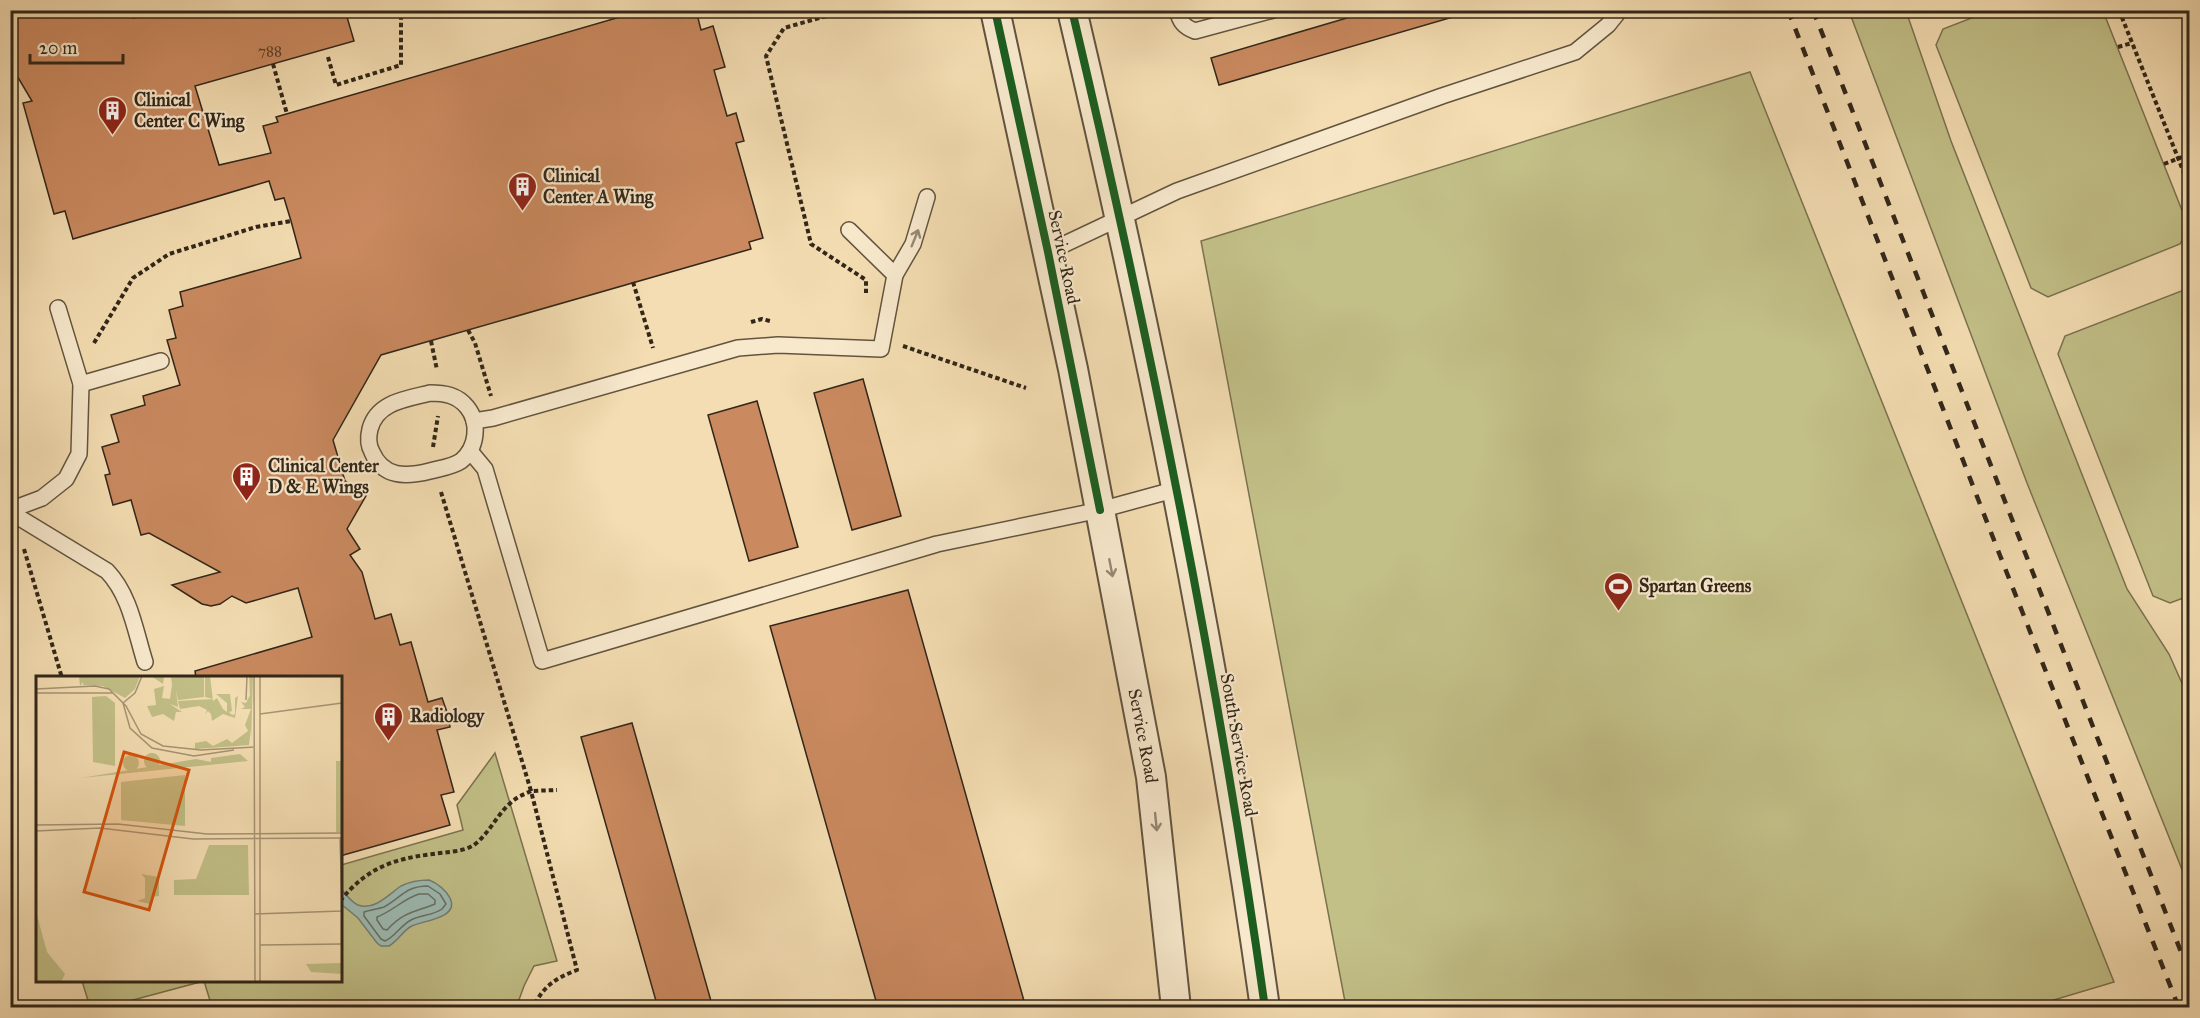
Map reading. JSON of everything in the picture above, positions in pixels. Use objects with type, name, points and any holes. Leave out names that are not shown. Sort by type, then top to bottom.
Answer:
[{"type":"street","name":"Service Road","points":[[995,10],[1048,252],[1151,777],[1176,1008]]},
{"type":"street","points":[[1072,10],[1121,217],[1177,489]]},
{"type":"street","name":"South Service Road","points":[[1177,489],[1246,868],[1265,1008]]},
{"type":"lane","points":[[1177,10],[1180,21],[1187,28],[1195,31],[1273,10]]},
{"type":"lane","points":[[1048,252],[1188,187],[1442,96],[1575,52],[1608,25],[1620,10]]},
{"type":"lane","points":[[474,421],[493,418],[738,348],[778,345],[881,349],[894,275],[913,244],[927,197]]},
{"type":"lane","points":[[849,230],[894,275]]},
{"type":"lane","points":[[10,511],[42,498],[66,479],[79,454],[81,384],[58,308]]},
{"type":"lane","points":[[81,384],[161,361]]},
{"type":"lane","points":[[430,393],[453,395],[470,411],[474,421],[474,441],[470,451],[450,466],[407,476],[394,474],[375,459],[369,442],[372,424],[378,413],[399,401],[430,393]]},
{"type":"lane","points":[[470,451],[485,469],[542,661],[937,544],[1100,510],[1177,489]]},
{"type":"lane","points":[[10,511],[107,571],[118,582],[125,596],[145,662]]},
{"type":"path","points":[[132,18],[157,10]]},
{"type":"path","points":[[328,57],[336,85],[400,65],[401,10]]},
{"type":"path","points":[[784,28],[848,10]]},
{"type":"path","points":[[2119,10],[2190,188]]},
{"type":"path","points":[[2118,47],[2132,43]]},
{"type":"path","points":[[273,64],[288,114]]},
{"type":"path","points":[[2164,164],[2190,154]]},
{"type":"path","points":[[81,384],[96,339],[133,278],[169,254],[256,227],[291,221]]},
{"type":"path","points":[[633,282],[653,348]]},
{"type":"path","points":[[468,330],[475,343],[490,396],[500,393]]},
{"type":"path","points":[[643,352],[664,346]]},
{"type":"path","points":[[434,470],[531,790],[577,970],[560,977],[539,994],[533,1008]]},
{"type":"path","points":[[23,543],[61,676]]},
{"type":"path","points":[[342,899],[371,870],[409,857],[454,852],[472,846],[486,833],[513,800],[531,790],[557,790]]},
{"type":"shaded area","points":[[1992,10],[2103,11],[2189,228],[2180,244],[2048,297],[2031,288],[1936,45],[1943,29]]},
{"type":"shaded area","points":[[1849,11],[1906,11],[1951,141],[2127,589],[2169,654],[2189,699],[2189,887],[2027,483]]},
{"type":"shaded area","name":"Spartan Greens","points":[[1750,72],[2114,982],[2027,1008],[1346,1007],[1201,241]]},
{"type":"shaded area","points":[[2189,288],[2189,596],[2170,603],[2153,596],[2058,354],[2065,336]]},
{"type":"shaded area","points":[[495,753],[557,961],[534,966],[516,1008],[212,1007],[204,982],[342,982],[342,865],[463,830],[457,805]]},
{"type":"shaded area","points":[[82,982],[200,982],[107,1007],[90,1007]]},
{"type":"water","points":[[429,880],[435,883],[448,895],[452,905],[445,915],[410,927],[389,946],[381,946],[377,943],[358,918],[342,905],[342,890],[355,904],[370,906],[401,886]]},
{"type":"building","points":[[10,10],[345,10],[354,41],[195,86],[219,165],[271,153],[263,126],[278,122],[276,117],[644,10],[696,10],[701,30],[713,26],[725,67],[714,70],[727,116],[736,113],[744,141],[736,143],[763,238],[749,242],[751,249],[381,355],[333,440],[345,481],[367,494],[347,529],[360,549],[350,555],[362,572],[375,619],[391,614],[400,645],[411,642],[428,702],[442,698],[447,712],[450,727],[437,730],[454,792],[441,795],[450,825],[342,855],[342,676],[196,676],[195,671],[312,637],[298,588],[246,603],[232,596],[220,604],[211,606],[202,604],[172,585],[220,572],[149,533],[141,535],[131,500],[113,505],[105,475],[110,474],[102,447],[119,442],[111,415],[145,405],[143,396],[180,385],[167,340],[176,338],[169,310],[183,306],[180,292],[301,258],[284,198],[275,200],[269,181],[73,239],[65,211],[54,214],[23,103],[32,101],[10,64]]},
{"type":"building","points":[[1374,10],[1452,10],[1453,17],[1219,85],[1211,58]]},
{"type":"building","points":[[863,379],[901,516],[852,530],[814,393]]},
{"type":"building","points":[[757,401],[798,547],[749,561],[708,415]]},
{"type":"building","points":[[908,590],[1026,1008],[878,1008],[770,626]]},
{"type":"building","points":[[632,723],[713,1008],[658,1008],[581,737]]},
{"type":"railway","points":[[1788,10],[2179,1008]]},
{"type":"railway","points":[[1813,10],[2190,975]]},
{"type":"cycle path","points":[[995,10],[1048,252],[1100,510]]},
{"type":"cycle path","points":[[1072,10],[1155,382],[1180,507],[1226,757],[1265,1008]]},
{"type":"place","name":"Clinical Center C Wing","points":[[113,136]]},
{"type":"place","name":"Clinical Center A Wing","points":[[522,212]]},
{"type":"place","name":"Clinical Center D & E Wings","points":[[247,502]]},
{"type":"place","name":"Spartan Greens","points":[[1618,612]]},
{"type":"place","name":"Radiology","points":[[389,742]]}]
